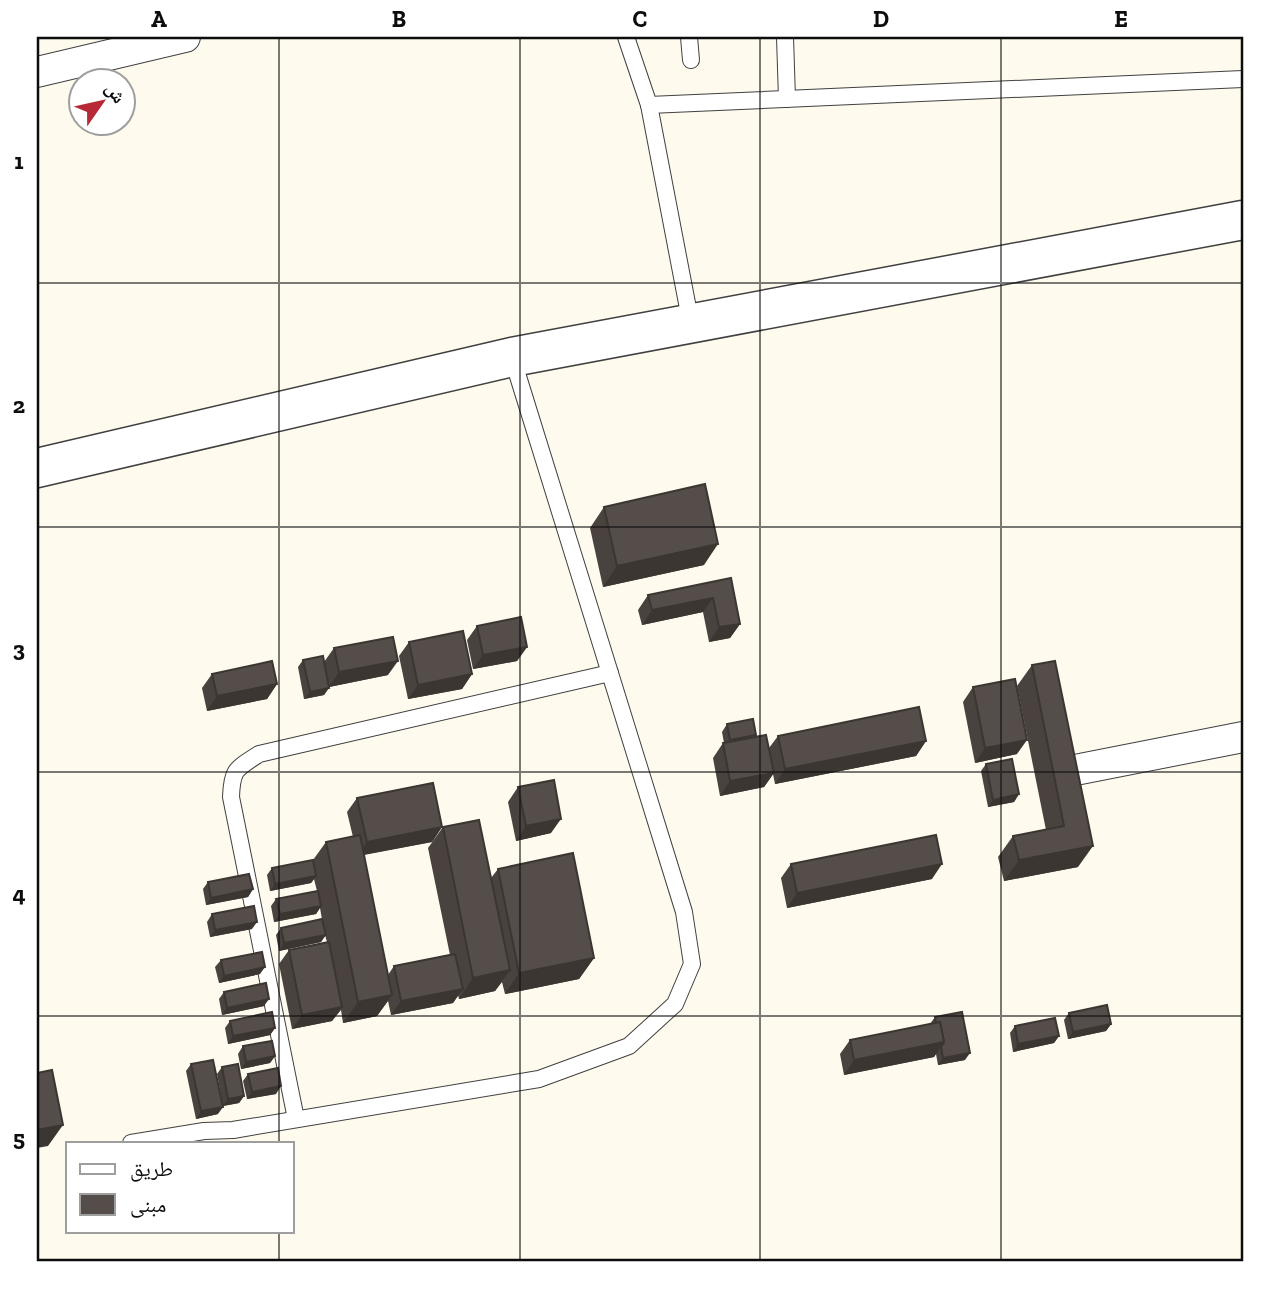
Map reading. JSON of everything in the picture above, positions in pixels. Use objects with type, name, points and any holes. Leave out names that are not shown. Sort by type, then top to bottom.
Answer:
[{"type":"street","points":[[37,72],[186,37]]},
{"type":"street","points":[[37,468],[512,357],[1243,220]]},
{"type":"street","points":[[1065,772],[1243,737]]},
{"type":"lane","points":[[626,37],[649,105],[691,324]]},
{"type":"lane","points":[[689,37],[691,60]]},
{"type":"lane","points":[[785,37],[787,99]]},
{"type":"lane","points":[[649,105],[1243,79]]},
{"type":"lane","points":[[137,1142],[204,1131],[233,1130],[539,1079],[629,1046],[675,1004],[692,964],[684,912],[512,357]]},
{"type":"lane","points":[[296,1119],[231,797],[231,776],[258,754],[610,673]]},
{"type":"building","points":[[705,484],[718,544],[617,566],[604,507]]},
{"type":"building","points":[[731,578],[740,624],[719,627],[713,598],[652,610],[648,595]]},
{"type":"building","points":[[521,617],[527,647],[483,655],[477,626]]},
{"type":"building","points":[[463,631],[472,674],[418,685],[409,642]]},
{"type":"building","points":[[393,637],[398,661],[339,672],[334,648]]},
{"type":"building","points":[[323,656],[329,688],[310,692],[303,660]]},
{"type":"building","points":[[272,661],[277,684],[217,696],[212,674]]},
{"type":"building","points":[[1055,661],[1093,846],[1019,860],[1013,836],[1064,826],[1032,665]]},
{"type":"building","points":[[1015,679],[1027,740],[985,748],[973,687]]},
{"type":"building","points":[[919,707],[926,741],[785,769],[778,736]]},
{"type":"building","points":[[753,719],[756,735],[730,740],[727,724]]},
{"type":"building","points":[[766,735],[774,773],[730,781],[723,743]]},
{"type":"building","points":[[1012,759],[1019,794],[993,800],[986,764]]},
{"type":"building","points":[[554,780],[561,819],[526,826],[518,787]]},
{"type":"building","points":[[433,783],[442,827],[367,842],[357,798]]},
{"type":"building","points":[[479,820],[510,970],[473,978],[443,827]]},
{"type":"building","points":[[360,835],[392,995],[358,1002],[326,842]]},
{"type":"building","points":[[936,835],[942,864],[797,893],[791,864]]},
{"type":"building","points":[[573,853],[594,958],[519,973],[498,869]]},
{"type":"building","points":[[313,860],[316,876],[275,884],[272,868]]},
{"type":"building","points":[[249,874],[253,889],[211,898],[208,882]]},
{"type":"building","points":[[318,891],[321,906],[280,914],[276,899]]},
{"type":"building","points":[[254,906],[257,922],[215,930],[212,914]]},
{"type":"building","points":[[322,919],[326,935],[284,943],[281,928]]},
{"type":"building","points":[[329,942],[342,1007],[302,1015],[289,950]]},
{"type":"building","points":[[262,952],[265,967],[224,976],[221,960]]},
{"type":"building","points":[[455,954],[463,989],[401,1001],[394,966]]},
{"type":"building","points":[[266,983],[269,999],[227,1008],[224,992]]},
{"type":"building","points":[[1107,1005],[1111,1024],[1073,1032],[1069,1013]]},
{"type":"building","points":[[272,1012],[275,1028],[233,1036],[230,1021]]},
{"type":"building","points":[[962,1012],[970,1053],[943,1058],[941,1047],[944,1042],[940,1022],[936,1023],[935,1017]]},
{"type":"building","points":[[1055,1018],[1059,1036],[1018,1044],[1015,1026]]},
{"type":"building","points":[[940,1022],[944,1042],[854,1060],[850,1040]]},
{"type":"building","points":[[272,1041],[275,1056],[246,1062],[243,1046]]},
{"type":"building","points":[[213,1060],[223,1107],[201,1111],[191,1064]]},
{"type":"building","points":[[238,1064],[244,1096],[228,1099],[222,1067]]},
{"type":"building","points":[[278,1068],[281,1086],[252,1092],[248,1074]]},
{"type":"building","points":[[52,1070],[63,1125],[37,1130],[37,1073]]}]
